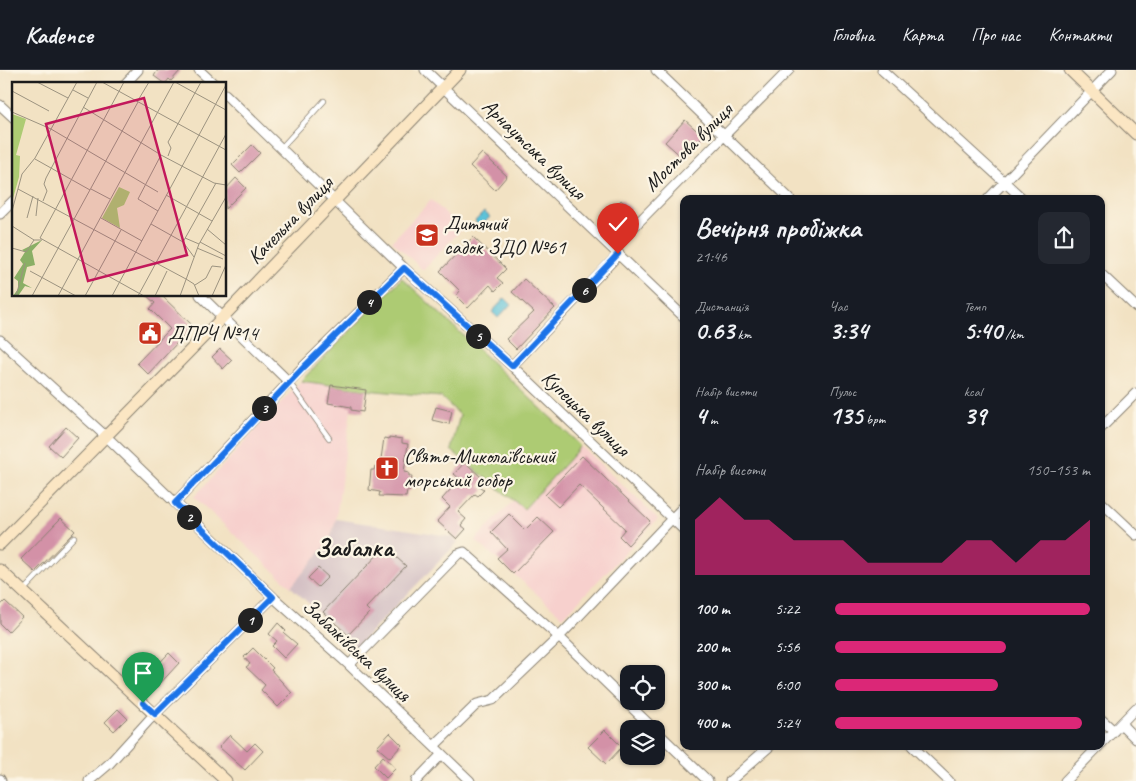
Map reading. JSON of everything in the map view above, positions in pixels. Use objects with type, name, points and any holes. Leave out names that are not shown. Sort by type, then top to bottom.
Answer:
[{"type":"street","points":[[127,82],[138,70]]},
{"type":"street","points":[[199,70],[212,82]]},
{"type":"street","name":"Арнаутська вулиця","points":[[426,70],[680,312]]},
{"type":"street","name":"Качельна вулиця","points":[[0,544],[223,317],[460,70]]},
{"type":"street","points":[[656,70],[786,195]]},
{"type":"street","name":"Мостова вулиця","points":[[512,366],[724,134],[789,70]]},
{"type":"street","points":[[882,70],[1019,195]]},
{"type":"street","points":[[1070,70],[1136,134]]},
{"type":"street","points":[[992,195],[1112,70]]},
{"type":"street","name":"Купецька вулиця","points":[[226,95],[404,268],[512,366],[680,526]]},
{"type":"street","points":[[0,105],[12,116]]},
{"type":"street","points":[[0,214],[12,202]]},
{"type":"street","points":[[175,503],[289,382],[404,268]]},
{"type":"street","points":[[1105,278],[1136,307]]},
{"type":"street","points":[[201,296],[289,382]]},
{"type":"street","name":"Забалківська вулиця","points":[[0,340],[105,436],[273,597],[349,665],[470,781]]},
{"type":"street","points":[[1105,424],[1136,393]]},
{"type":"street","points":[[1105,506],[1136,534]]},
{"type":"street","points":[[434,746],[477,704],[493,700],[558,636],[680,510]]},
{"type":"street","points":[[349,665],[458,554],[464,552],[558,636],[645,720]]},
{"type":"street","points":[[0,570],[226,781]]},
{"type":"street","points":[[93,780],[155,714],[273,597]]},
{"type":"street","points":[[1105,740],[1136,708]]},
{"type":"street","points":[[1105,721],[1136,739]]},
{"type":"street","points":[[665,740],[708,781]]},
{"type":"street","points":[[730,781],[765,750]]},
{"type":"street","points":[[916,750],[949,781]]},
{"type":"street","points":[[1065,781],[1095,750]]},
{"type":"street","points":[[416,781],[442,754]]},
{"type":"lane","points":[[280,148],[324,101]]},
{"type":"lane","points":[[289,382],[329,438]]},
{"type":"lane","points":[[23,592],[74,537]]},
{"type":"shaded area","name":"Дитячий садок ЗДО №61","points":[[431,200],[462,229],[423,270],[392,241]]},
{"type":"shaded area","points":[[301,381],[354,388],[336,519],[330,540],[291,587],[194,497]]},
{"type":"shaded area","points":[[581,446],[658,519],[563,617],[475,540],[514,500],[524,509]]},
{"type":"shaded area","points":[[336,519],[452,537],[458,542],[356,647],[291,587],[330,540]]},
{"type":"green space","points":[[402,278],[581,446],[524,509],[451,450],[460,415],[441,397],[366,390],[301,381]]},
{"type":"water","points":[[484,212],[490,217],[480,227],[475,221]]},
{"type":"water","points":[[505,298],[511,304],[498,318],[492,312]]},
{"type":"building","points":[[158,70],[181,70],[171,81],[169,79],[167,82],[162,82],[154,76]]},
{"type":"building","points":[[685,120],[703,136],[683,158],[665,142]]},
{"type":"building","points":[[252,145],[260,153],[240,173],[232,165]]},
{"type":"building","points":[[482,153],[507,176],[495,190],[470,166]]},
{"type":"building","points":[[236,178],[246,188],[226,208],[226,189]]},
{"type":"building","points":[[621,200],[631,209],[617,223],[607,214]]},
{"type":"building","points":[[473,237],[506,269],[497,278],[503,283],[495,291],[490,285],[468,308],[456,296],[460,291],[440,271]]},
{"type":"building","points":[[524,279],[555,308],[516,349],[506,339],[534,312],[512,292]]},
{"type":"building","points":[[147,296],[162,296],[193,326],[148,374],[137,363],[170,329],[150,309],[155,303]]},
{"type":"building","points":[[220,349],[232,360],[223,369],[212,357]]},
{"type":"building","points":[[331,385],[366,390],[363,412],[351,410],[351,407],[328,403]]},
{"type":"building","points":[[436,407],[452,411],[449,424],[432,420]]},
{"type":"building","points":[[66,427],[78,438],[61,457],[49,446]]},
{"type":"building","name":"Свято-Миколаївський морський собор","points":[[389,437],[402,439],[402,443],[408,444],[404,472],[412,476],[410,491],[407,491],[406,497],[379,496],[380,492],[369,490],[371,470],[374,470],[375,466],[380,466],[384,438],[389,439]]},
{"type":"building","points":[[582,456],[650,521],[628,545],[619,536],[625,529],[579,485],[558,507],[545,495]]},
{"type":"building","points":[[465,462],[484,480],[479,486],[484,490],[478,496],[475,494],[458,512],[466,519],[461,525],[466,529],[457,539],[437,521],[450,507],[442,499],[460,479],[454,474]]},
{"type":"building","points":[[509,514],[525,530],[538,517],[554,532],[513,574],[497,558],[507,549],[491,532]]},
{"type":"building","points":[[61,518],[75,531],[35,572],[21,559]]},
{"type":"building","points":[[385,547],[406,566],[366,608],[370,612],[348,635],[323,612]]},
{"type":"building","points":[[318,568],[328,577],[318,587],[308,578]]},
{"type":"building","points":[[5,601],[22,617],[8,632],[0,624],[0,606]]},
{"type":"building","points":[[278,623],[286,631],[284,633],[297,644],[284,658],[272,646],[277,641],[269,634]]},
{"type":"building","points":[[253,648],[273,668],[271,670],[292,693],[278,707],[261,690],[265,685],[246,667],[250,664],[244,657]]},
{"type":"building","points":[[169,653],[179,663],[156,688],[145,678]]},
{"type":"building","points":[[118,709],[127,718],[114,731],[105,722]]},
{"type":"building","points":[[605,730],[620,745],[620,749],[606,764],[588,747]]},
{"type":"building","points":[[390,733],[402,745],[390,758],[377,747]]},
{"type":"building","points":[[230,735],[247,751],[255,743],[263,751],[245,770],[219,747]]},
{"type":"building","points":[[383,756],[396,768],[386,778],[374,766]]},
{"type":"place","name":"Дитячий садок ЗДО №61","points":[[427,235]]},
{"type":"place","name":"ДПРЧ №14","points":[[150,333]]},
{"type":"place","name":"Свято-Миколаївський морський собор","points":[[387,468]]},
{"type":"district","name":"Забалка","points":[[354,547]]},
{"type":"route","points":[[143,703],[155,714],[273,597],[175,503],[304,367],[404,268],[512,366],[618,254]]}]
